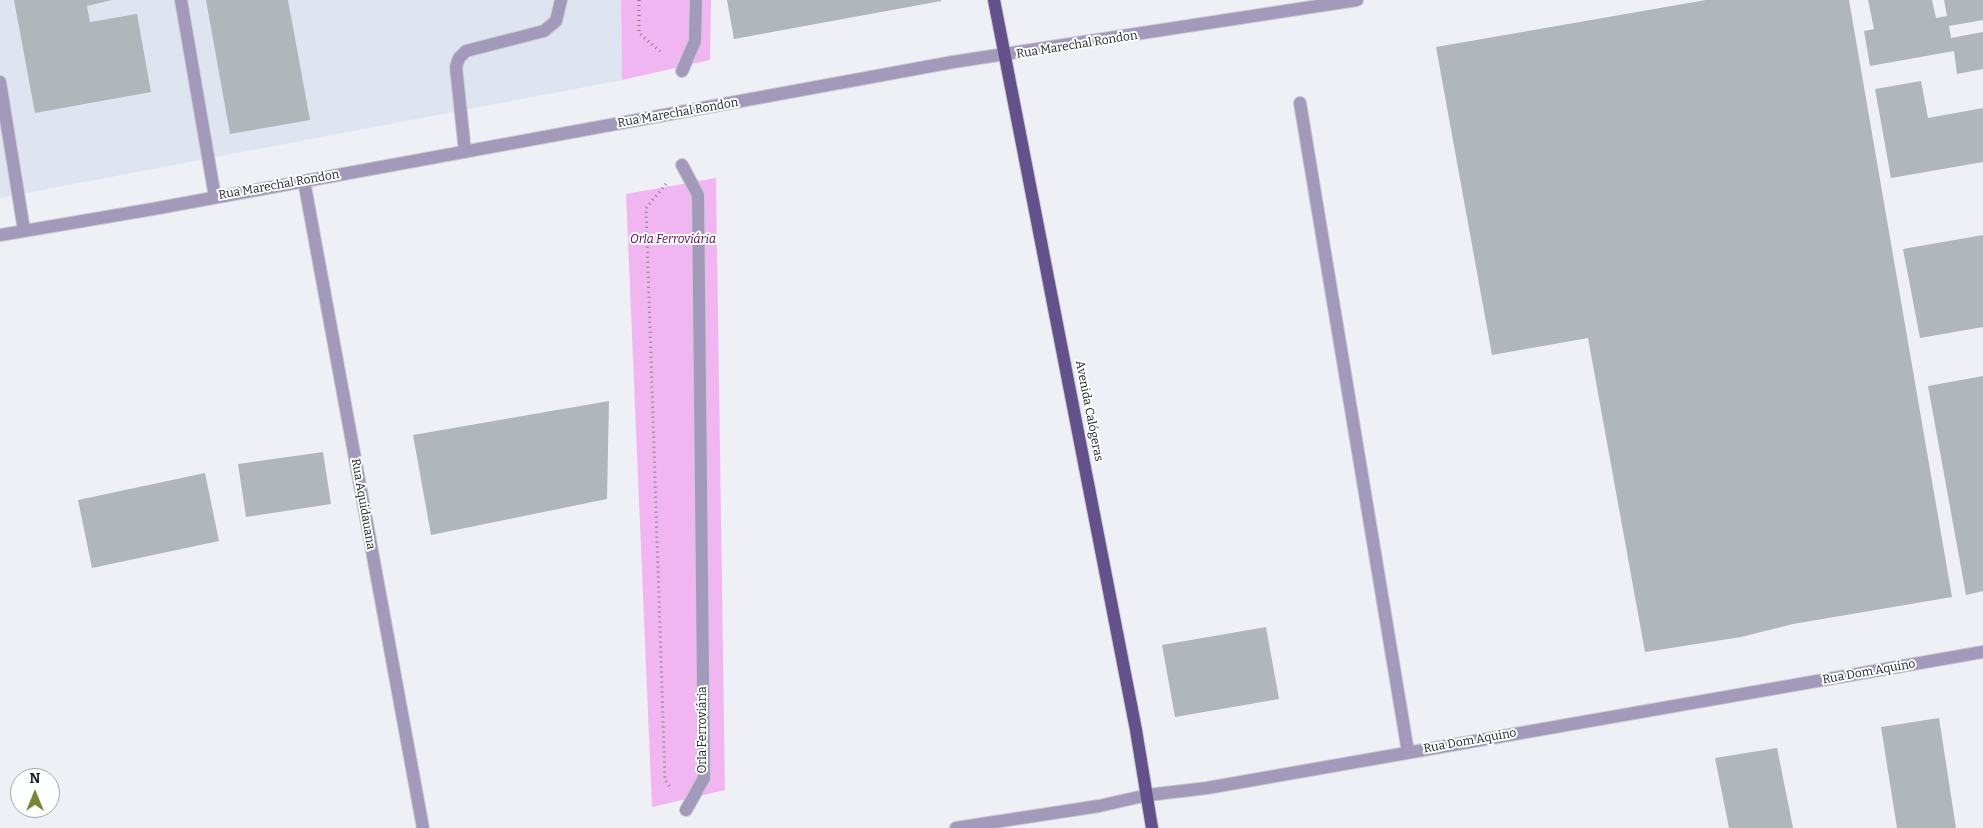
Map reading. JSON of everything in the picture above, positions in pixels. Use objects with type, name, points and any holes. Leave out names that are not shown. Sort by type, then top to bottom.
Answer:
[{"type":"main road","name":"Avenida Calógeras","points":[[994,0],[1007,56],[1148,795],[1152,828]]},
{"type":"street","points":[[181,0],[215,197]]},
{"type":"street","points":[[465,152],[456,67],[459,58],[466,51],[544,31],[556,21],[561,0]]},
{"type":"street","points":[[682,71],[696,41],[696,0]]},
{"type":"street","name":"Rua Marechal Rondon","points":[[0,235],[953,62],[1007,56],[1357,0]]},
{"type":"street","points":[[0,82],[4,134],[24,230]]},
{"type":"street","points":[[1300,103],[1315,179],[1408,752]]},
{"type":"street","name":"Orla Ferroviária","points":[[682,166],[698,195],[704,778],[686,810]]},
{"type":"street","name":"Rua Aquidauana","points":[[304,181],[423,828]]},
{"type":"street","name":"Rua Dom Aquino","points":[[956,828],[1099,806],[1148,795],[1207,788],[1983,652]]},
{"type":"path","points":[[639,0],[639,33],[682,71]]},
{"type":"path","points":[[682,166],[646,208],[665,780],[686,810]]},
{"type":"shaded area","points":[[0,0],[621,0],[622,80],[0,198]]},
{"type":"green space","points":[[621,0],[711,0],[710,60],[622,80]]},
{"type":"green space","name":"Orla Ferroviária","points":[[716,178],[725,790],[652,807],[626,194]]},
{"type":"building","points":[[14,0],[112,0],[87,6],[90,22],[137,14],[151,92],[35,113]]},
{"type":"building","points":[[206,0],[288,0],[310,120],[230,134]]},
{"type":"building","points":[[727,0],[941,0],[941,1],[734,39]]},
{"type":"building","points":[[1706,0],[1849,0],[1952,597],[1793,624],[1741,637],[1645,652],[1588,338],[1492,355],[1436,47]]},
{"type":"building","points":[[1868,0],[1932,0],[1936,18],[1947,16],[1944,0],[1983,0],[1983,20],[1949,26],[1951,38],[1983,32],[1983,69],[1957,74],[1954,51],[1870,66],[1864,31],[1874,29]]},
{"type":"building","points":[[1921,81],[1928,118],[1983,108],[1983,162],[1891,178],[1875,89]]},
{"type":"building","points":[[1983,235],[1983,327],[1920,338],[1903,249]]},
{"type":"building","points":[[1983,376],[1983,591],[1966,595],[1928,386]]},
{"type":"building","points":[[609,401],[607,499],[431,535],[413,435]]},
{"type":"building","points":[[323,452],[331,504],[246,517],[238,464]]},
{"type":"building","points":[[205,473],[219,541],[92,568],[78,500]]},
{"type":"building","points":[[1266,627],[1279,699],[1175,717],[1162,645]]},
{"type":"building","points":[[1939,718],[1956,828],[1897,828],[1881,727]]},
{"type":"building","points":[[1777,748],[1793,828],[1729,828],[1715,758]]}]
